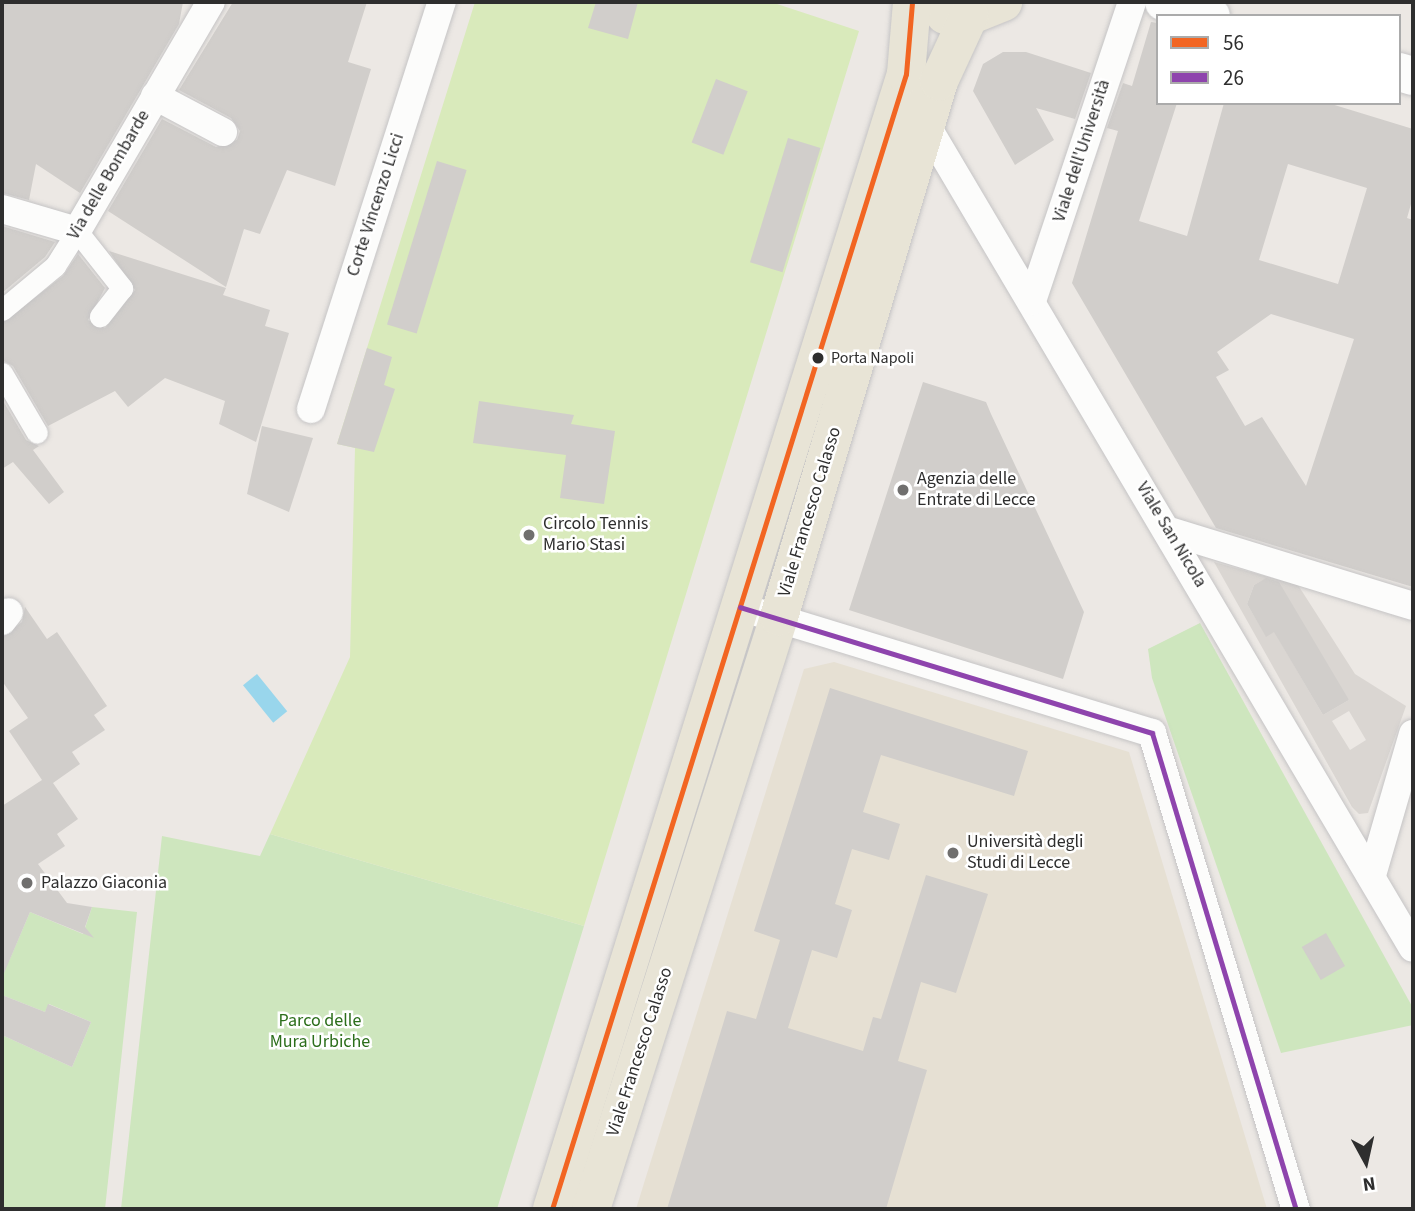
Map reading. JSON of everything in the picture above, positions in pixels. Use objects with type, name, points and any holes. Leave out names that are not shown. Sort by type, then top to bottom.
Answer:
[{"type":"main road","name":"Viale Francesco Calasso","points":[[552,1209],[906,74],[912,2]]},
{"type":"main road","points":[[918,2],[946,15],[986,9]]},
{"type":"main road","points":[[1164,2],[1204,14]]},
{"type":"main road","name":"Viale Francesco Calasso","points":[[591,1209],[779,617],[950,48],[986,9]]},
{"type":"street","name":"Corte Vincenzo Licci","points":[[311,409],[442,2]]},
{"type":"street","name":"Viale dell'Università","points":[[1032,301],[1132,2]]},
{"type":"street","name":"Via delle Bombarde","points":[[2,310],[55,266],[155,96],[202,9]]},
{"type":"street","points":[[155,96],[223,132]]},
{"type":"street","name":"Viale San Nicola","points":[[926,125],[1169,531],[1413,948]]},
{"type":"street","points":[[2,209],[77,231],[122,288],[100,316]]},
{"type":"street","points":[[2,373],[37,433]]},
{"type":"street","points":[[1169,531],[1413,606]]},
{"type":"street","points":[[740,607],[1152,733],[1296,1209]]},
{"type":"street","points":[[1372,875],[1413,734]]},
{"type":"shaded area","points":[[1214,562],[1298,585],[1355,674],[1406,706],[1368,813],[1359,814],[1352,807]],"holes":[[[1263,580],[1299,617],[1266,636],[1247,604],[1254,585]],[[1278,638],[1349,700],[1323,715]],[[1349,711],[1366,740],[1350,750],[1332,721]]]},
{"type":"shaded area","name":"Università degli Studi di Lecce","points":[[834,662],[1129,752],[1267,1209],[636,1209],[804,669]]},
{"type":"green space","name":"Circolo Tennis Mario Stasi","points":[[475,2],[771,2],[859,31],[584,926],[270,834],[350,657],[355,448],[337,444]]},
{"type":"green space","points":[[1200,623],[1413,1008],[1413,1025],[1281,1053],[1152,678],[1148,649]]},
{"type":"green space","name":"Parco delle Mura Urbiche","points":[[270,834],[584,926],[497,1209],[121,1209],[162,836],[260,856]]},
{"type":"green space","points":[[92,907],[137,912],[105,1209],[2,1209],[2,1035],[72,1067],[91,1022],[49,1004],[45,1012],[2,995],[2,959],[9,961],[30,912],[83,934]]},
{"type":"water","points":[[257,674],[287,711],[273,723],[243,685]]},
{"type":"building","points":[[2,2],[183,2],[179,24],[80,193],[36,164],[29,200],[2,193]]},
{"type":"building","points":[[233,2],[367,2],[348,62],[371,69],[335,186],[287,170],[260,234],[244,229],[226,287],[108,211],[162,119],[216,147],[237,140],[240,131],[231,118],[179,90]]},
{"type":"building","points":[[596,2],[638,2],[628,39],[588,28]]},
{"type":"building","points":[[1151,22],[1156,23],[1156,105],[1176,105],[1139,221],[1187,236],[1223,105],[1335,105],[1413,129],[1413,197],[1407,218],[1413,220],[1413,587],[1216,528],[1072,283],[1118,131],[1107,128],[1123,83],[1132,86]],"holes":[[[1288,164],[1367,188],[1338,284],[1259,260]],[[1271,314],[1354,339],[1306,486],[1262,417],[1245,426],[1216,377],[1229,370],[1217,352]]]},
{"type":"building","points":[[1003,52],[1026,52],[1091,73],[1075,119],[1036,108],[1054,140],[1015,165],[973,91],[983,64]]},
{"type":"building","points":[[716,79],[748,91],[723,155],[692,142]]},
{"type":"building","points":[[788,138],[821,148],[783,272],[750,262]]},
{"type":"building","points":[[437,161],[467,170],[417,334],[387,325]]},
{"type":"building","points":[[2,226],[55,242],[45,257],[2,293]]},
{"type":"building","points":[[109,251],[226,288],[223,295],[270,310],[265,326],[289,333],[256,442],[219,424],[225,401],[165,378],[128,407],[115,391],[48,426],[13,366],[2,360],[2,323],[63,276],[78,254],[105,288],[88,320],[105,328],[135,290]]},
{"type":"building","points":[[367,348],[392,357],[384,385],[395,389],[374,452],[337,444]]},
{"type":"building","points":[[923,382],[986,402],[1084,612],[1063,679],[849,610]]},
{"type":"building","points":[[2,399],[26,440],[39,446],[33,450],[64,492],[49,504],[13,462],[2,469]]},
{"type":"building","points":[[479,401],[574,415],[571,424],[615,431],[604,504],[560,498],[566,455],[473,443]]},
{"type":"building","points":[[262,426],[313,438],[289,512],[247,494]]},
{"type":"building","points":[[1266,578],[1279,582],[1349,700],[1323,715],[1274,632],[1266,637],[1247,604],[1254,585]]},
{"type":"building","points":[[25,607],[47,639],[57,632],[107,706],[94,715],[105,730],[72,752],[80,764],[53,783],[78,819],[57,834],[65,846],[38,864],[67,903],[92,907],[85,927],[94,938],[30,912],[2,978],[2,806],[42,780],[9,731],[28,718],[2,681],[2,637],[22,622]]},
{"type":"building","points":[[830,688],[1028,751],[1014,796],[881,755],[863,812],[900,824],[889,860],[852,849],[835,904],[852,910],[837,958],[812,950],[788,1028],[863,1051],[873,1017],[881,1019],[926,875],[988,894],[956,993],[921,982],[898,1061],[927,1070],[886,1209],[667,1209],[727,1011],[756,1019],[780,940],[754,931]]},
{"type":"building","points":[[1326,933],[1345,966],[1321,980],[1302,947]]},
{"type":"building","points":[[2,995],[45,1012],[48,1004],[91,1022],[72,1067],[2,1035]]},
{"type":"transit line","name":"56","points":[[552,1209],[906,74],[912,2]]},
{"type":"transit line","name":"26","points":[[740,607],[1152,733],[1296,1209]]},
{"type":"place","name":"Porta Napoli","points":[[818,358]]},
{"type":"place","name":"Agenzia delle Entrate di Lecce","points":[[903,490]]},
{"type":"place","name":"Circolo Tennis Mario Stasi","points":[[529,535]]},
{"type":"place","name":"Università degli Studi di Lecce","points":[[953,853]]},
{"type":"place","name":"Palazzo Giaconia","points":[[27,883]]}]
